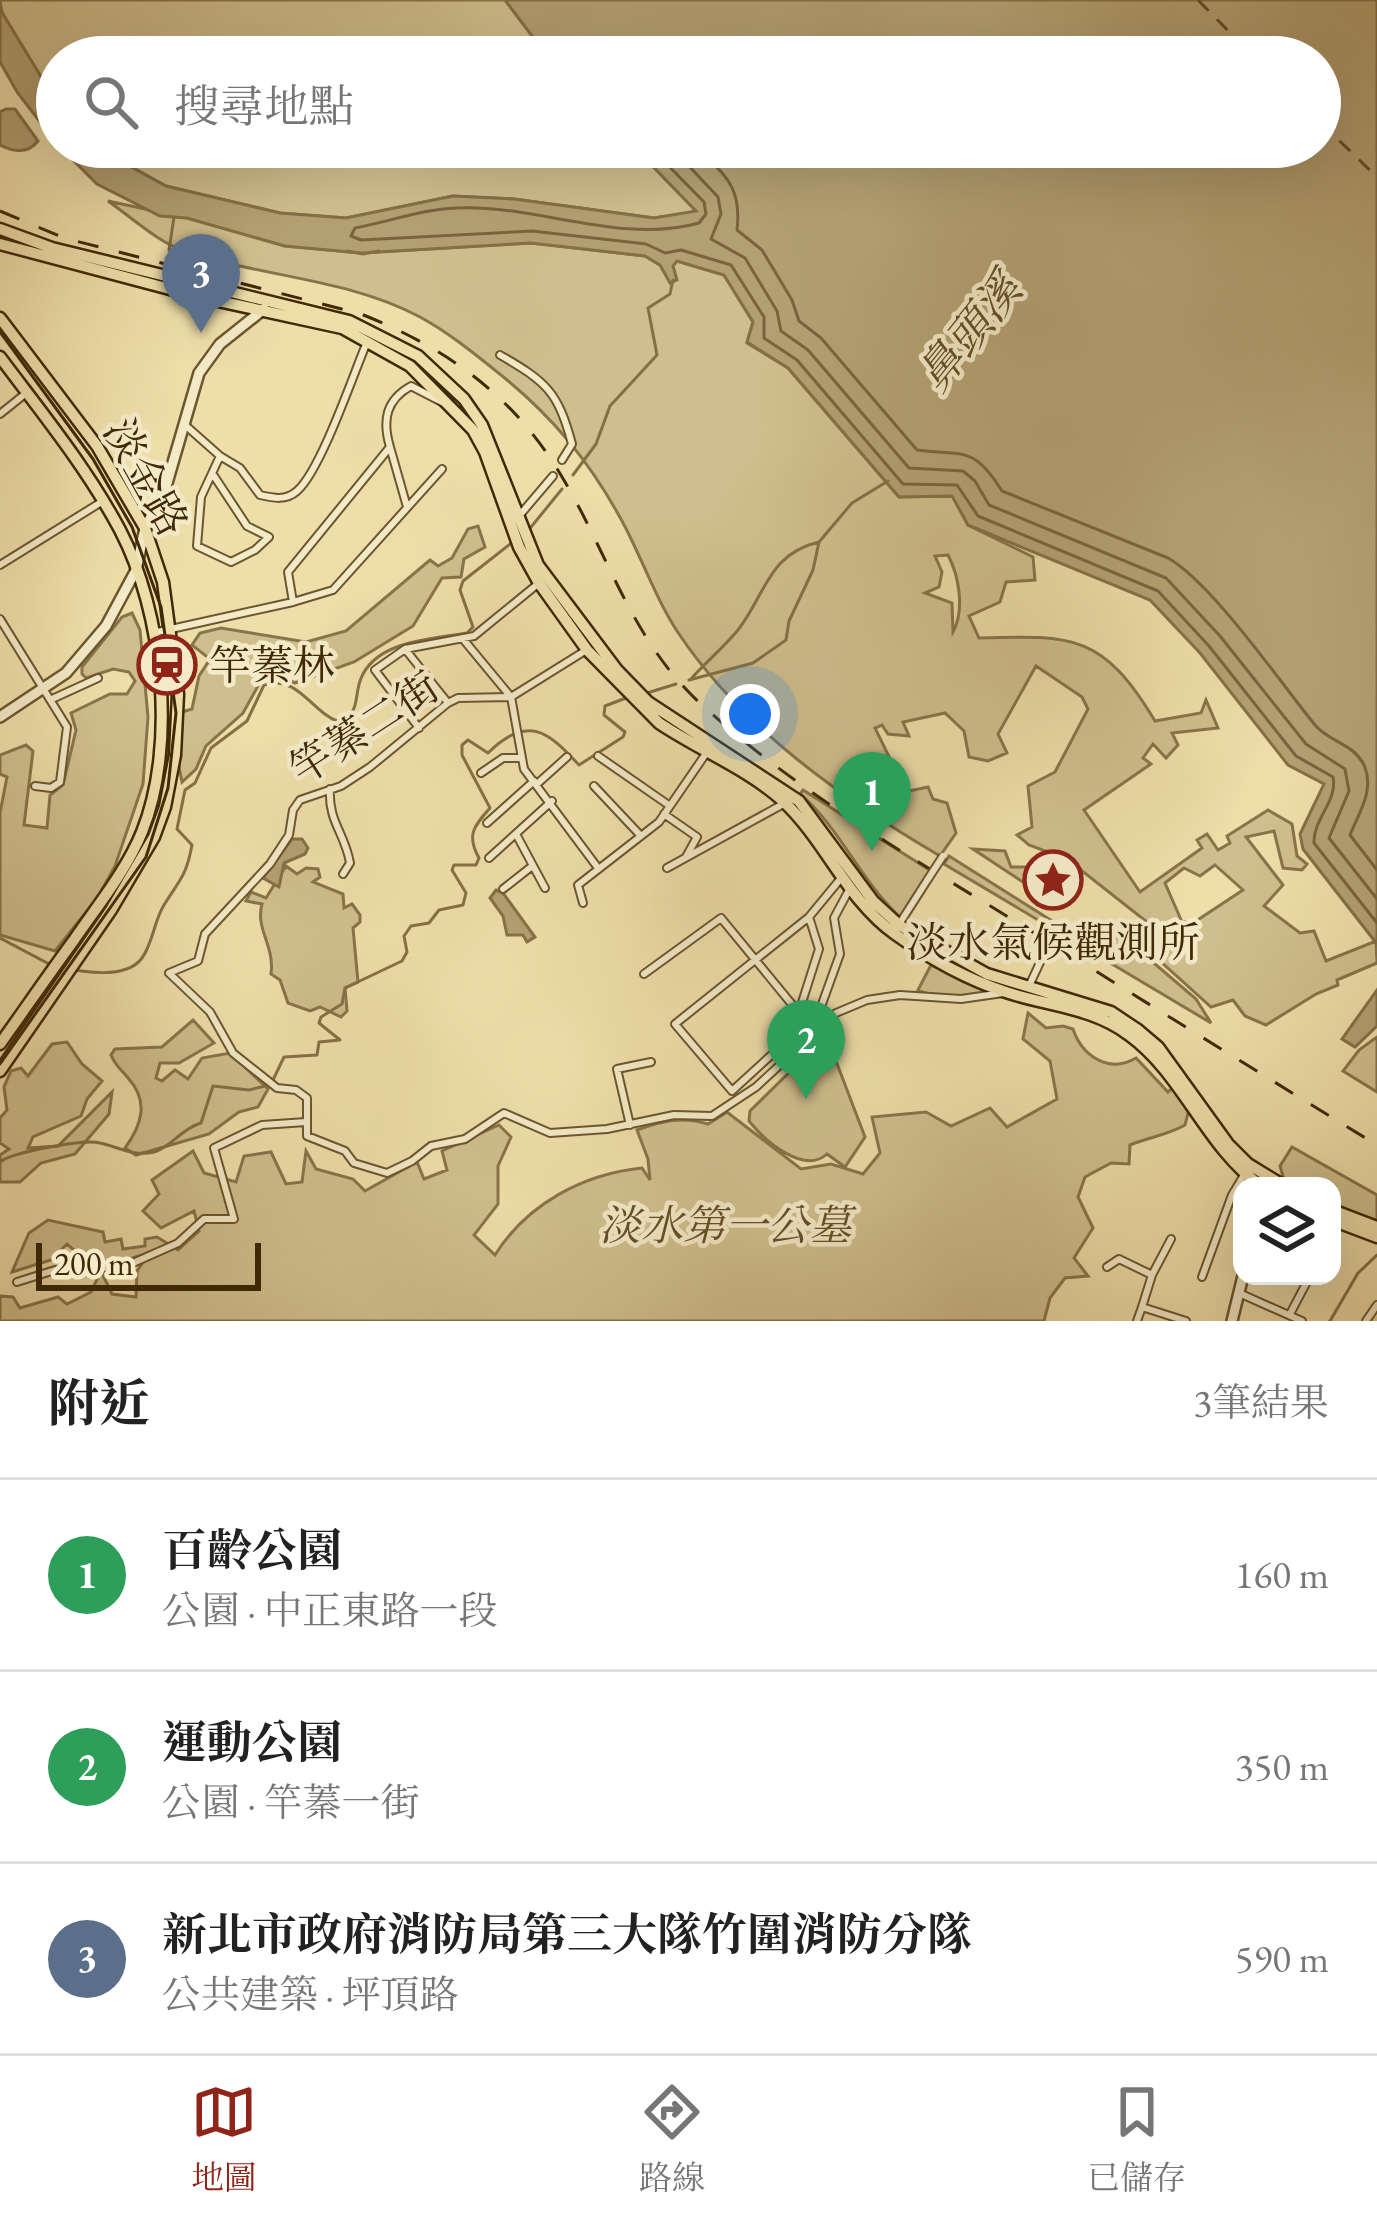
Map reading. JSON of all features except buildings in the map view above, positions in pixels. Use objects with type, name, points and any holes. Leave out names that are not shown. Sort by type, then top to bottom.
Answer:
[{"type":"main road","points":[[0,229],[368,339],[410,366],[452,405],[485,452],[513,515]]},
{"type":"main road","points":[[0,244],[373,330],[418,356],[440,374],[482,424],[539,583],[659,723],[785,803],[896,929],[987,974],[1111,1012],[1138,1030],[1158,1047],[1246,1169]]},
{"type":"main road","name":"淡金路","points":[[0,318],[97,446],[145,528],[163,582],[171,628],[178,718],[165,807],[137,868],[0,1071]]},
{"type":"main road","name":"淡金路","points":[[0,357],[103,501],[136,570],[163,707],[158,781],[129,859],[0,1044]]},
{"type":"main road","points":[[523,545],[591,647]]},
{"type":"main road","points":[[645,704],[799,801],[845,875],[849,890],[940,962],[1007,993],[1104,1019],[1130,1035],[1153,1057],[1209,1135],[1256,1177]]},
{"type":"main road","points":[[1341,1213],[1377,1226]]},
{"type":"main road","points":[[1341,1227],[1377,1237]]},
{"type":"street","points":[[0,717],[87,653],[136,570],[145,528],[166,490],[207,359],[265,305]]},
{"type":"street","points":[[185,425],[220,457],[240,468],[260,495],[278,499],[296,492],[316,461],[368,339]]},
{"type":"street","points":[[500,355],[528,371],[560,401],[572,444],[562,460]]},
{"type":"street","points":[[407,507],[384,427],[388,409],[411,386],[452,405]]},
{"type":"street","points":[[0,414],[27,393]]},
{"type":"street","points":[[292,602],[288,572],[390,447]]},
{"type":"street","points":[[214,476],[247,526],[269,537],[231,562],[197,546],[201,496],[220,457]]},
{"type":"street","points":[[152,634],[333,590],[442,469]]},
{"type":"street","points":[[513,515],[535,502],[553,476]]},
{"type":"street","points":[[0,565],[103,501]]},
{"type":"street","points":[[419,728],[375,670],[405,649],[473,636],[539,583]]},
{"type":"street","points":[[0,620],[67,727],[60,782],[51,788],[35,786]]},
{"type":"street","points":[[463,639],[511,697],[520,758],[598,868]]},
{"type":"street","name":"竿蓁二街","points":[[306,1122],[308,1098],[296,1090],[277,1088],[232,1053],[209,1012],[169,973],[198,961],[205,934],[270,864],[289,835],[293,810],[300,800],[370,767],[448,703],[458,698],[511,697],[591,647]]},
{"type":"street","points":[[405,649],[448,703]]},
{"type":"street","points":[[52,699],[98,678]]},
{"type":"street","points":[[583,903],[578,885],[642,837],[707,752]]},
{"type":"street","points":[[598,756],[697,837],[686,857]]},
{"type":"street","points":[[487,824],[567,757]]},
{"type":"street","points":[[481,773],[503,758],[520,758]]},
{"type":"street","points":[[594,786],[642,837]]},
{"type":"street","points":[[329,789],[332,821],[349,855],[343,874]]},
{"type":"street","points":[[489,858],[552,801]]},
{"type":"street","points":[[667,868],[785,803]]},
{"type":"street","points":[[516,834],[545,888]]},
{"type":"street","points":[[896,929],[943,856]]},
{"type":"street","points":[[503,889],[531,867]]},
{"type":"street","points":[[809,916],[819,949],[791,1037],[732,1091],[675,1024],[809,916],[845,875]]},
{"type":"street","points":[[813,1029],[840,954],[834,918],[849,890]]},
{"type":"street","points":[[644,974],[721,918],[799,1013]]},
{"type":"street","points":[[1028,989],[1043,956]]},
{"type":"street","points":[[17,1282],[55,1270],[124,1267],[178,1243],[204,1219],[234,1219],[214,1148],[262,1124],[306,1122],[307,1136],[345,1151],[354,1163],[378,1173],[412,1161],[431,1146],[465,1139],[504,1113],[550,1133],[674,1115],[712,1116],[756,1087],[836,1013],[866,1000],[900,995],[961,999],[1007,993]]},
{"type":"street","points":[[630,1124],[617,1069],[651,1062]]},
{"type":"street","points":[[1202,1277],[1246,1169]]},
{"type":"street","points":[[1137,1321],[1152,1275],[1171,1239]]},
{"type":"street","points":[[1107,1267],[1119,1259],[1152,1275]]},
{"type":"street","points":[[1232,1321],[1241,1285]]},
{"type":"street","points":[[1287,1316],[1305,1285]]},
{"type":"street","points":[[1239,1293],[1302,1321]]},
{"type":"street","points":[[1366,1321],[1377,1305]]},
{"type":"street","points":[[1142,1306],[1186,1321]]},
{"type":"green space","points":[[0,0],[505,0],[532,36],[36,36],[36,75]]},
{"type":"green space","points":[[133,168],[654,168],[697,212],[654,218],[514,199],[453,196],[346,218],[280,213],[166,186]]},
{"type":"green space","points":[[108,201],[285,246],[361,253],[531,243],[645,256],[660,265],[677,261],[724,275],[753,322],[747,343],[788,368],[899,497],[953,496],[968,525],[1033,557],[1035,580],[1006,582],[1000,602],[969,616],[979,638],[1040,638],[1084,646],[1119,671],[1155,721],[1201,713],[1206,700],[1218,728],[1172,733],[1178,745],[1166,758],[1153,744],[1143,758],[1151,764],[1084,810],[1140,892],[1202,848],[1197,840],[1207,834],[1218,850],[1230,843],[1227,836],[1268,810],[1292,824],[1297,856],[1307,864],[1302,870],[1283,868],[1274,831],[1246,837],[1283,885],[1264,906],[1300,933],[1314,931],[1326,961],[1376,941],[1377,963],[1337,980],[1338,985],[1266,1025],[1245,1016],[1233,1000],[1211,1007],[1128,932],[1147,922],[1067,859],[1029,845],[1017,835],[1032,827],[1028,786],[1055,772],[1088,709],[1082,697],[1036,666],[998,734],[1007,753],[988,761],[969,757],[964,731],[945,713],[903,722],[909,736],[888,734],[882,725],[875,728],[894,767],[881,788],[890,795],[928,787],[933,799],[947,803],[956,833],[940,856],[832,786],[733,701],[671,621],[597,479],[554,424],[482,360],[430,323],[392,304],[174,247]],"holes":[[[948,555],[959,593],[953,632],[952,603],[925,593],[939,587],[942,572],[935,556]],[[1215,865],[1243,890],[1196,921],[1182,922],[1165,883],[1184,868],[1200,876]]]},
{"type":"green space","points":[[478,526],[485,547],[464,559],[461,577],[442,578],[413,626],[354,662],[295,683],[283,677],[263,677],[243,713],[206,746],[196,769],[182,782],[182,712],[192,709],[199,676],[210,659],[192,645],[200,633],[221,628],[306,642],[346,631],[430,560],[438,566],[452,558],[468,529]]},
{"type":"green space","points":[[132,613],[140,630],[148,717],[143,784],[115,866],[98,897],[55,951],[0,935],[0,813],[7,777],[0,774],[0,755],[26,745],[33,751],[24,825],[47,828],[50,795],[63,785],[76,730],[71,713],[110,694],[127,694],[135,681],[129,672],[113,669],[86,678],[82,674],[82,667],[122,617]]},
{"type":"green space","points":[[803,790],[931,871],[901,918],[800,794]]},
{"type":"green space","points":[[973,849],[1005,851],[1011,867],[1035,867],[1036,860],[1049,855],[1061,861],[1065,875],[1049,874],[1038,892]]},
{"type":"green space","points":[[949,856],[1076,936],[1082,931],[1127,940],[1196,999],[1211,1023],[944,864]]},
{"type":"green space","points":[[286,866],[297,874],[306,868],[318,869],[320,877],[313,882],[343,894],[344,908],[352,904],[360,915],[353,928],[358,982],[345,988],[347,1011],[341,1017],[320,1007],[310,1011],[288,1003],[280,980],[271,974],[262,904],[246,901],[251,892],[266,898]]},
{"type":"green space","points":[[931,965],[988,992],[943,996],[918,990]]},
{"type":"green space","name":"淡水第一公墓","points":[[1028,1013],[1046,1028],[1073,1029],[1098,1060],[1116,1064],[1136,1058],[1168,1092],[1174,1086],[1189,1109],[1185,1125],[1130,1145],[1129,1164],[1111,1163],[1085,1177],[1078,1197],[1093,1228],[1074,1258],[1088,1276],[1065,1278],[1050,1298],[1044,1321],[0,1321],[0,1296],[13,1297],[20,1308],[58,1297],[67,1304],[91,1292],[101,1271],[112,1294],[136,1297],[137,1271],[150,1252],[128,1259],[96,1260],[67,1244],[51,1260],[12,1272],[29,1233],[48,1220],[103,1232],[105,1242],[121,1239],[123,1249],[145,1246],[145,1239],[157,1237],[178,1250],[199,1231],[194,1211],[161,1228],[143,1211],[159,1194],[152,1180],[193,1151],[204,1173],[236,1182],[244,1156],[271,1152],[286,1184],[302,1182],[306,1151],[316,1169],[353,1179],[365,1191],[417,1162],[424,1179],[447,1170],[442,1151],[499,1125],[511,1137],[498,1166],[498,1204],[474,1235],[495,1255],[523,1221],[578,1185],[642,1168],[650,1180],[637,1130],[655,1124],[681,1120],[708,1124],[727,1112],[801,1169],[831,1164],[863,1174],[880,1153],[872,1117],[926,1112],[951,1126],[990,1108],[1007,1127],[1057,1099],[1050,1061],[1023,1039]]},
{"type":"green space","points":[[193,1020],[214,1043],[179,1063],[160,1063],[156,1078],[162,1081],[175,1070],[188,1079],[202,1058],[230,1053],[268,1089],[258,1107],[239,1112],[209,1134],[136,1155],[125,1148],[139,1123],[139,1096],[111,1055],[115,1049],[162,1047]]},
{"type":"green space","points":[[823,1027],[865,1137],[845,1167],[827,1154],[807,1161],[785,1153],[749,1121],[750,1111],[812,1050],[812,1038]]},
{"type":"green space","points":[[1377,1037],[1377,1092],[1343,1071]]},
{"type":"green space","points":[[67,1042],[102,1081],[87,1099],[81,1116],[33,1137],[28,1148],[58,1146],[112,1092],[109,1114],[75,1154],[41,1163],[20,1182],[0,1182],[0,1155],[9,1149],[0,1143],[0,1118],[7,1110],[4,1087],[11,1071],[21,1068],[28,1076],[52,1044]]},
{"type":"green space","points":[[1292,1147],[1377,1195],[1377,1222],[1341,1207],[1341,1177],[1283,1177],[1280,1166]]},
{"type":"water","points":[[505,0],[1377,0],[1377,944],[1303,849],[1300,834],[1324,784],[1288,765],[1200,653],[1150,600],[968,525],[952,496],[899,497],[788,368],[747,342],[753,322],[724,275],[677,261],[673,266],[677,280],[670,283],[660,265],[645,256],[531,243],[361,253],[285,246],[187,218],[160,216],[97,184],[81,168],[133,168],[166,186],[280,213],[346,218],[453,196],[514,199],[654,218],[696,211],[654,168],[1341,168],[1341,36],[532,36]]},
{"type":"water","points":[[0,9],[36,68],[36,117],[17,92],[0,62]]},
{"type":"water","points":[[15,109],[36,143],[20,150],[0,145],[0,112]]},
{"type":"water","points":[[292,839],[302,839],[308,848],[284,863],[279,887],[263,878]]},
{"type":"water","points":[[496,890],[535,937],[527,942],[523,935],[507,935],[503,916],[490,898]]},
{"type":"water","points":[[1377,990],[1377,1026],[1355,1047],[1342,1039]]},
{"type":"waterway","points":[[169,250],[174,217]]},
{"type":"waterway","points":[[347,251],[379,251]]},
{"type":"waterway","points":[[573,475],[596,444],[610,406],[657,355],[648,308],[670,294],[673,280]]},
{"type":"waterway","name":"鼻頭溪","points":[[689,680],[753,663],[786,640],[819,542],[852,503],[888,481]]},
{"type":"waterway","points":[[527,532],[562,489]]},
{"type":"waterway","points":[[60,967],[115,972],[142,958],[190,856],[192,845],[177,829],[185,790],[195,783],[211,748],[247,721],[264,685],[286,685],[329,717],[339,722],[346,718],[354,708],[363,674],[382,654],[409,643],[467,633],[473,627],[460,590],[463,581],[514,541]]},
{"type":"waterway","name":"鼻頭溪","points":[[691,679],[738,630],[778,566],[819,542]]},
{"type":"waterway","name":"鼻頭溪","points":[[647,693],[676,684]]},
{"type":"waterway","name":"鼻頭溪","points":[[273,1080],[284,1057],[317,1055],[319,1042],[340,1040],[319,1023],[321,1017],[342,1004],[345,988],[402,961],[407,952],[404,936],[411,926],[429,923],[439,910],[463,905],[466,893],[452,870],[454,865],[476,865],[474,831],[490,808],[462,755],[462,745],[468,740],[488,753],[514,734],[536,732],[557,743],[579,765],[623,737],[625,732],[604,715],[605,706],[626,698]]},
{"type":"waterway","points":[[0,938],[51,965]]},
{"type":"waterway","name":"鼻頭溪","points":[[0,1162],[80,1143],[154,1152],[201,1123],[213,1086],[249,1090],[265,1086]]},
{"type":"waterway","points":[[1330,1321],[1358,1273],[1377,1255]]},
{"type":"ferry route","points":[[1198,0],[1233,36]]},
{"type":"ferry route","points":[[1341,142],[1377,177]]},
{"type":"tram line","points":[[0,332],[93,459],[132,527],[161,607],[176,713],[168,788],[146,857],[0,1064]]},
{"type":"railway","points":[[0,211],[64,238],[361,314],[446,357],[495,394],[537,440],[574,498],[656,651],[702,705],[739,737],[899,850],[1377,1145]]},
{"type":"place","name":"新北市政府消防局第三大隊竹圍消防分隊","points":[[201,333]]},
{"type":"place","name":"竿蓁林","points":[[167,665]]},
{"type":"place","name":"百齡公園","points":[[872,851]]},
{"type":"place","name":"淡水氣候觀測所","points":[[1053,880]]},
{"type":"place","name":"運動公園","points":[[806,1099]]}]
